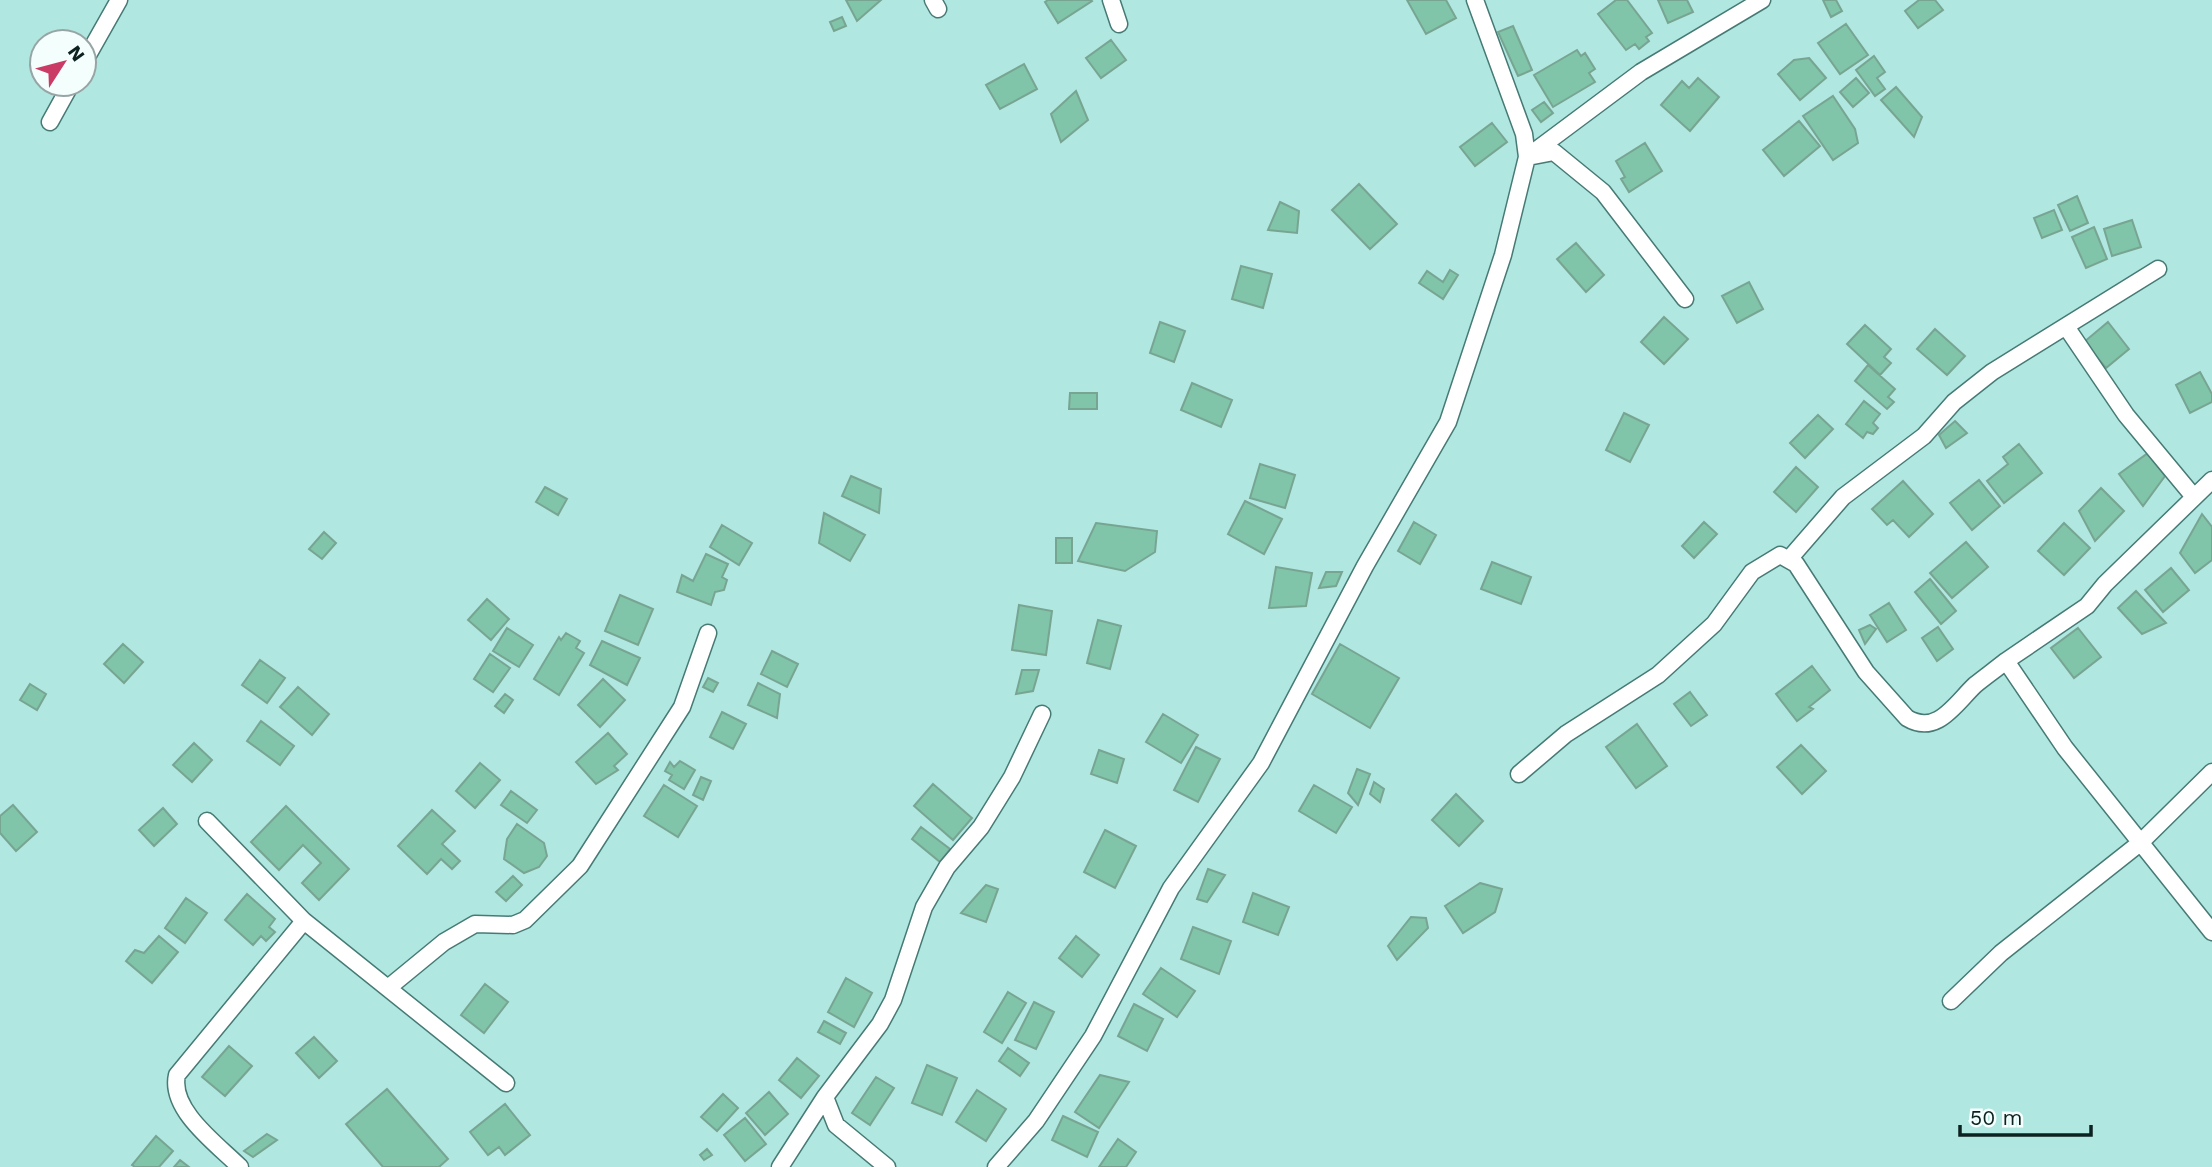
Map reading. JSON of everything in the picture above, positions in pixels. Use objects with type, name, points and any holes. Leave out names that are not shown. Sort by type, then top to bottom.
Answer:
[{"type":"street","points":[[98,37],[119,0]]},
{"type":"street","points":[[1111,0],[1119,24]]},
{"type":"street","points":[[996,1167],[1036,1121],[1093,1036],[1171,888],[1261,763],[1364,566],[1448,422],[1503,255],[1527,157],[1524,134],[1475,0]]},
{"type":"street","points":[[1527,157],[1641,72],[1762,0]]},
{"type":"street","points":[[50,122],[63,98]]},
{"type":"street","points":[[1527,157],[1554,152],[1603,192],[1685,299]]},
{"type":"street","points":[[1790,558],[1843,497],[1924,436],[1954,402],[1992,372],[2067,328],[2158,269]]},
{"type":"street","points":[[2067,328],[2126,415],[2194,497]]},
{"type":"street","points":[[1519,774],[1566,734],[1658,675],[1714,624],[1752,572],[1780,555],[1790,558],[1866,672],[1907,718],[1915,723],[1925,724],[1942,719],[1976,685],[2006,661],[2087,606],[2105,583],[2212,480]]},
{"type":"street","points":[[388,988],[444,942],[475,924],[513,925],[526,920],[580,866],[682,707],[708,633]]},
{"type":"street","points":[[2006,661],[2058,738],[2212,932]]},
{"type":"street","points":[[780,1167],[825,1097],[880,1024],[893,1000],[932,891],[947,867],[981,827],[1012,777],[1042,714]]},
{"type":"street","points":[[1951,1001],[2001,953],[2140,843],[2212,772]]},
{"type":"street","points":[[206,821],[304,921],[506,1083]]},
{"type":"street","points":[[240,1167],[189,1115],[177,1095],[177,1075],[304,921]]},
{"type":"street","points":[[825,1097],[836,1125],[887,1167]]},
{"type":"building","points":[[846,0],[881,0],[857,21]]},
{"type":"building","points":[[1407,0],[1446,0],[1456,18],[1426,34]]},
{"type":"building","points":[[1616,0],[1627,0],[1652,33],[1646,37],[1649,41],[1639,49],[1635,44],[1626,50],[1598,14]]},
{"type":"building","points":[[1658,0],[1687,0],[1693,12],[1668,23]]},
{"type":"building","points":[[1823,0],[1836,0],[1842,11],[1831,17]]},
{"type":"building","points":[[1919,0],[1935,0],[1943,10],[1918,28],[1905,11]]},
{"type":"building","points":[[1092,1],[1058,23],[1045,2]]},
{"type":"building","points":[[842,17],[846,26],[834,31],[830,22]]},
{"type":"building","points":[[1846,24],[1868,55],[1840,74],[1818,43]]},
{"type":"building","points":[[1513,26],[1532,70],[1518,76],[1498,32]]},
{"type":"building","points":[[1111,40],[1126,60],[1101,78],[1086,58]]},
{"type":"building","points":[[1577,50],[1581,56],[1585,53],[1595,69],[1589,73],[1595,82],[1553,107],[1534,75]]},
{"type":"building","points":[[1874,56],[1885,72],[1877,78],[1885,89],[1875,96],[1856,70]]},
{"type":"building","points":[[1809,58],[1826,78],[1800,100],[1778,74],[1794,60]]},
{"type":"building","points":[[1024,64],[1037,89],[1000,109],[986,85]]},
{"type":"building","points":[[1698,78],[1719,97],[1690,131],[1661,105],[1682,81],[1689,88]]},
{"type":"building","points":[[1856,78],[1869,93],[1853,107],[1840,92]]},
{"type":"building","points":[[1896,87],[1922,117],[1914,137],[1881,100]]},
{"type":"building","points":[[1076,91],[1088,120],[1061,142],[1051,114]]},
{"type":"building","points":[[1833,96],[1855,129],[1858,143],[1833,160],[1803,116]]},
{"type":"building","points":[[1544,102],[1553,113],[1541,122],[1532,110]]},
{"type":"building","points":[[1799,121],[1820,146],[1784,176],[1763,150]]},
{"type":"building","points":[[1492,123],[1507,142],[1475,166],[1460,147]]},
{"type":"building","points":[[1645,143],[1662,171],[1629,192],[1621,179],[1625,177],[1616,161]]},
{"type":"building","points":[[1359,184],[1397,224],[1370,249],[1332,210]]},
{"type":"building","points":[[2077,196],[2088,223],[2070,231],[2058,205]]},
{"type":"building","points":[[1280,202],[1299,211],[1297,233],[1268,230]]},
{"type":"building","points":[[2054,210],[2062,230],[2042,238],[2034,218]]},
{"type":"building","points":[[2132,220],[2141,247],[2112,256],[2104,229]]},
{"type":"building","points":[[2094,227],[2107,259],[2086,268],[2072,237]]},
{"type":"building","points":[[1576,243],[1604,275],[1586,292],[1557,259]]},
{"type":"building","points":[[1241,266],[1272,274],[1263,308],[1232,299]]},
{"type":"building","points":[[1450,270],[1458,275],[1443,299],[1419,283],[1427,271],[1443,282]]},
{"type":"building","points":[[1749,282],[1763,309],[1737,323],[1722,296]]},
{"type":"building","points":[[1664,317],[1688,339],[1664,364],[1641,342]]},
{"type":"building","points":[[1160,322],[1185,331],[1174,362],[1150,353]]},
{"type":"building","points":[[2108,322],[2129,349],[2106,368],[2084,342]]},
{"type":"building","points":[[1865,325],[1891,349],[1884,357],[1891,363],[1880,375],[1847,344]]},
{"type":"building","points":[[1935,329],[1965,356],[1947,375],[1917,349]]},
{"type":"building","points":[[1868,365],[1895,389],[1888,397],[1894,402],[1887,409],[1855,381]]},
{"type":"building","points":[[2200,372],[2212,394],[2212,402],[2190,413],[2176,385]]},
{"type":"building","points":[[1192,383],[1232,400],[1221,427],[1181,410]]},
{"type":"building","points":[[1070,393],[1097,393],[1097,409],[1069,409]]},
{"type":"building","points":[[1864,401],[1880,414],[1873,423],[1878,428],[1873,434],[1867,432],[1863,438],[1846,424]]},
{"type":"building","points":[[1624,413],[1649,425],[1630,462],[1606,450]]},
{"type":"building","points":[[1818,415],[1833,429],[1805,458],[1790,443]]},
{"type":"building","points":[[1955,421],[1967,433],[1946,448],[1939,435]]},
{"type":"building","points":[[2019,444],[2042,473],[2004,503],[1987,481],[2008,464],[2003,457]]},
{"type":"building","points":[[2148,453],[2165,476],[2143,506],[2119,474]]},
{"type":"building","points":[[1260,464],[1295,475],[1285,508],[1250,498]]},
{"type":"building","points":[[1796,467],[1818,487],[1796,512],[1774,492]]},
{"type":"building","points":[[851,476],[881,489],[879,513],[842,496]]},
{"type":"building","points":[[1979,480],[2000,506],[1972,530],[1950,503]]},
{"type":"building","points":[[1903,481],[1933,514],[1909,537],[1893,520],[1887,525],[1872,509]]},
{"type":"building","points":[[545,487],[567,499],[558,515],[536,502]]},
{"type":"building","points":[[2101,488],[2124,511],[2095,541],[2079,511]]},
{"type":"building","points":[[1245,501],[1282,519],[1264,554],[1228,534]]},
{"type":"building","points":[[824,513],[865,535],[850,561],[819,543]]},
{"type":"building","points":[[2202,514],[2212,527],[2212,560],[2195,573],[2180,553]]},
{"type":"building","points":[[1414,522],[1436,535],[1420,564],[1398,551]]},
{"type":"building","points":[[1704,522],[1717,534],[1694,558],[1682,546]]},
{"type":"building","points":[[1096,523],[1157,531],[1155,552],[1125,571],[1078,561]]},
{"type":"building","points":[[2064,523],[2090,548],[2064,575],[2038,551]]},
{"type":"building","points":[[722,525],[752,543],[739,565],[710,547]]},
{"type":"building","points":[[324,532],[336,543],[322,559],[309,549]]},
{"type":"building","points":[[1056,538],[1072,538],[1072,563],[1056,563]]},
{"type":"building","points":[[1966,542],[1988,567],[1952,598],[1930,573]]},
{"type":"building","points":[[706,554],[728,564],[722,577],[727,580],[724,590],[715,592],[711,605],[677,592],[682,575],[693,581]]},
{"type":"building","points":[[1492,562],[1531,577],[1521,604],[1481,589]]},
{"type":"building","points":[[1276,567],[1312,573],[1306,606],[1269,608]]},
{"type":"building","points":[[2171,568],[2189,590],[2163,612],[2145,590]]},
{"type":"building","points":[[1326,572],[1342,572],[1336,586],[1319,588]]},
{"type":"building","points":[[1930,579],[1956,611],[1941,624],[1915,592]]},
{"type":"building","points":[[2136,591],[2166,623],[2142,634],[2118,608]]},
{"type":"building","points":[[620,595],[653,609],[638,645],[605,631]]},
{"type":"building","points":[[487,599],[509,619],[491,640],[468,620]]},
{"type":"building","points":[[1889,603],[1906,630],[1887,642],[1870,615]]},
{"type":"building","points":[[1019,605],[1052,611],[1046,655],[1012,650]]},
{"type":"building","points":[[1098,620],[1121,626],[1110,669],[1087,663]]},
{"type":"building","points":[[1870,625],[1876,629],[1865,644],[1859,630]]},
{"type":"building","points":[[1938,627],[1953,649],[1937,661],[1922,638]]},
{"type":"building","points":[[507,628],[533,645],[519,667],[493,651]]},
{"type":"building","points":[[2078,628],[2101,657],[2074,678],[2051,648]]},
{"type":"building","points":[[566,633],[580,641],[576,648],[584,653],[559,695],[534,679],[559,637],[561,640]]},
{"type":"building","points":[[602,641],[640,658],[627,685],[590,665]]},
{"type":"building","points":[[123,644],[143,662],[124,683],[104,664]]},
{"type":"building","points":[[1340,644],[1399,678],[1370,728],[1312,694]]},
{"type":"building","points":[[772,651],[798,664],[787,687],[761,674]]},
{"type":"building","points":[[490,654],[510,668],[493,692],[474,679]]},
{"type":"building","points":[[260,660],[285,678],[267,703],[242,685]]},
{"type":"building","points":[[1812,666],[1830,690],[1809,707],[1813,709],[1797,721],[1776,694]]},
{"type":"building","points":[[1022,670],[1039,670],[1033,691],[1016,694]]},
{"type":"building","points":[[708,678],[718,683],[713,692],[703,687]]},
{"type":"building","points":[[603,679],[625,700],[600,727],[578,705]]},
{"type":"building","points":[[758,683],[780,694],[777,718],[748,705]]},
{"type":"building","points":[[30,684],[46,694],[37,710],[20,700]]},
{"type":"building","points":[[298,687],[329,714],[312,735],[280,707]]},
{"type":"building","points":[[1690,692],[1707,715],[1691,726],[1674,704]]},
{"type":"building","points":[[505,694],[513,700],[504,713],[495,706]]},
{"type":"building","points":[[722,712],[746,724],[733,749],[710,737]]},
{"type":"building","points":[[1163,714],[1198,735],[1181,763],[1146,742]]},
{"type":"building","points":[[261,721],[294,746],[280,765],[247,741]]},
{"type":"building","points":[[1637,724],[1667,766],[1636,788],[1606,747]]},
{"type":"building","points":[[608,733],[627,754],[614,766],[618,770],[596,784],[576,762]]},
{"type":"building","points":[[194,743],[212,760],[192,782],[173,765]]},
{"type":"building","points":[[1801,745],[1826,771],[1802,794],[1777,767]]},
{"type":"building","points":[[1196,747],[1220,759],[1198,802],[1174,790]]},
{"type":"building","points":[[1099,750],[1124,759],[1117,783],[1091,774]]},
{"type":"building","points":[[680,761],[695,770],[684,789],[669,780],[672,775],[665,771],[670,762],[674,767]]},
{"type":"building","points":[[480,763],[500,780],[475,808],[456,791]]},
{"type":"building","points":[[1357,769],[1370,774],[1358,805],[1348,793]]},
{"type":"building","points":[[701,777],[711,781],[703,800],[693,795]]},
{"type":"building","points":[[1374,782],[1384,789],[1380,802],[1370,794]]},
{"type":"building","points":[[933,784],[972,818],[953,840],[914,806]]},
{"type":"building","points":[[664,785],[697,806],[678,837],[644,816]]},
{"type":"building","points":[[1314,785],[1352,807],[1336,833],[1299,811]]},
{"type":"building","points":[[511,791],[537,810],[527,823],[501,805]]},
{"type":"building","points":[[1456,794],[1483,821],[1459,846],[1432,820]]},
{"type":"building","points":[[13,805],[37,832],[16,851],[0,833],[0,816]]},
{"type":"building","points":[[286,806],[349,869],[319,900],[302,883],[321,863],[303,845],[279,870],[251,842]]},
{"type":"building","points":[[163,808],[177,824],[154,846],[139,830]]},
{"type":"building","points":[[432,810],[455,831],[442,844],[460,861],[452,869],[441,859],[427,874],[398,846]]},
{"type":"building","points":[[517,824],[544,843],[547,856],[539,867],[524,873],[504,859],[507,839]]},
{"type":"building","points":[[921,827],[950,849],[940,862],[912,839]]},
{"type":"building","points":[[1105,830],[1136,846],[1115,888],[1084,872]]},
{"type":"building","points":[[1208,869],[1225,875],[1207,902],[1197,899]]},
{"type":"building","points":[[513,876],[522,885],[506,901],[496,892]]},
{"type":"building","points":[[1480,883],[1502,889],[1495,912],[1463,933],[1445,906]]},
{"type":"building","points":[[986,885],[998,889],[986,922],[961,913]]},
{"type":"building","points":[[1253,893],[1289,907],[1278,935],[1243,922]]},
{"type":"building","points":[[247,894],[275,919],[269,927],[275,932],[266,941],[261,936],[253,945],[225,920]]},
{"type":"building","points":[[186,898],[207,913],[185,943],[165,928]]},
{"type":"building","points":[[1411,917],[1426,918],[1428,928],[1397,960],[1388,946]]},
{"type":"building","points":[[1193,927],[1231,941],[1219,974],[1181,959]]},
{"type":"building","points":[[159,936],[178,952],[152,983],[126,961],[135,950],[144,953]]},
{"type":"building","points":[[1076,936],[1099,955],[1082,977],[1059,958]]},
{"type":"building","points":[[1161,968],[1195,991],[1177,1017],[1143,994]]},
{"type":"building","points":[[846,978],[872,993],[854,1027],[828,1012]]},
{"type":"building","points":[[485,984],[508,1002],[484,1033],[461,1015]]},
{"type":"building","points":[[1008,992],[1026,1003],[1002,1043],[984,1032]]},
{"type":"building","points":[[1034,1002],[1054,1012],[1036,1049],[1015,1040]]},
{"type":"building","points":[[1134,1004],[1163,1019],[1147,1051],[1118,1036]]},
{"type":"building","points":[[824,1021],[846,1033],[840,1044],[818,1032]]},
{"type":"building","points":[[314,1037],[337,1061],[319,1078],[296,1053]]},
{"type":"building","points":[[229,1046],[252,1066],[225,1096],[202,1077]]},
{"type":"building","points":[[1008,1048],[1029,1063],[1020,1076],[999,1061]]},
{"type":"building","points":[[797,1058],[819,1076],[801,1098],[779,1080]]},
{"type":"building","points":[[927,1065],[957,1078],[942,1115],[912,1103]]},
{"type":"building","points":[[1100,1075],[1129,1082],[1099,1128],[1075,1112]]},
{"type":"building","points":[[876,1077],[894,1088],[870,1125],[852,1113]]},
{"type":"building","points":[[387,1089],[448,1159],[439,1167],[383,1167],[346,1124]]},
{"type":"building","points":[[977,1090],[1006,1109],[986,1141],[956,1122]]},
{"type":"building","points":[[769,1092],[788,1114],[765,1135],[746,1113]]},
{"type":"building","points":[[723,1094],[738,1108],[717,1131],[701,1117]]},
{"type":"building","points":[[505,1104],[530,1135],[505,1155],[499,1147],[488,1155],[470,1132]]},
{"type":"building","points":[[1063,1116],[1098,1132],[1087,1157],[1052,1140]]},
{"type":"building","points":[[745,1118],[766,1144],[745,1161],[724,1135]]},
{"type":"building","points":[[267,1134],[277,1140],[253,1157],[244,1151]]},
{"type":"building","points":[[156,1136],[173,1151],[159,1167],[132,1165]]},
{"type":"building","points":[[1118,1139],[1136,1152],[1126,1167],[1099,1167]]},
{"type":"building","points":[[707,1149],[712,1155],[704,1160],[700,1155]]},
{"type":"building","points":[[180,1160],[189,1167],[174,1167]]}]
